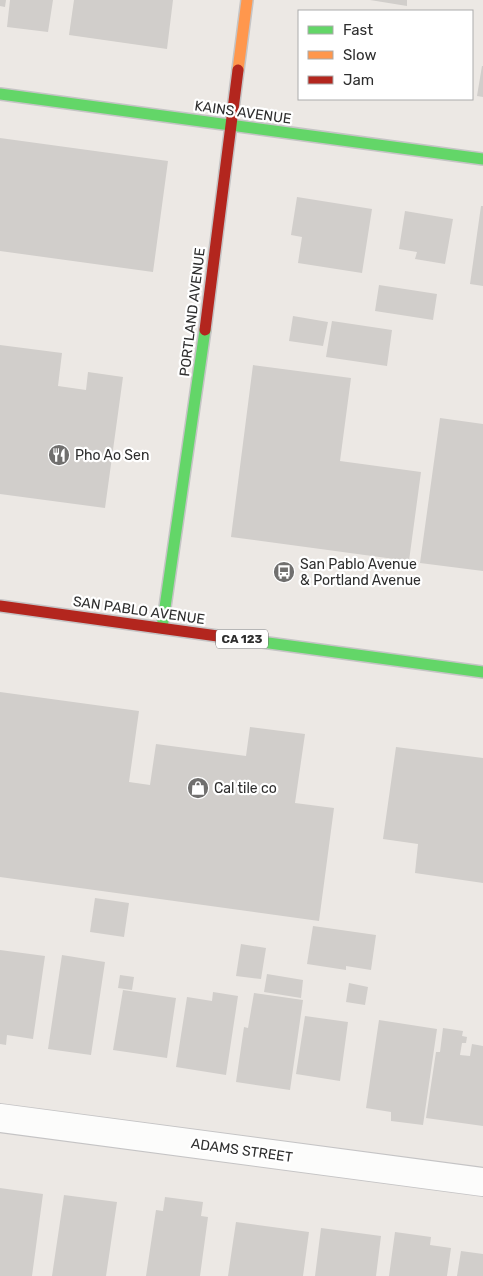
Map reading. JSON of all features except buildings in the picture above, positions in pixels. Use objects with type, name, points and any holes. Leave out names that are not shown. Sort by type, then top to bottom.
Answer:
[{"type":"street","name":"PORTLAND AVENUE","points":[[162,628],[202,356],[247,0]]},
{"type":"street","name":"KAINS AVENUE","points":[[0,94],[483,159]]},
{"type":"street","name":"SAN PABLO AVENUE","points":[[0,606],[483,672]]},
{"type":"street","name":"ADAMS STREET","points":[[0,1118],[483,1182]]},
{"type":"traffic: fast","points":[[0,94],[483,159]]},
{"type":"traffic: fast","points":[[162,628],[205,330]]},
{"type":"traffic: fast","points":[[232,638],[483,672]]},
{"type":"traffic: slow","points":[[238,70],[247,0]]},
{"type":"traffic: jam","points":[[205,330],[238,70]]},
{"type":"traffic: jam","points":[[0,606],[232,638]]},
{"type":"place","name":"Pho Ao Sen","points":[[59,455]]},
{"type":"place","name":"San Pablo Avenue & Portland Avenue","points":[[284,572]]},
{"type":"place","name":"Cal tile co","points":[[198,788]]}]
